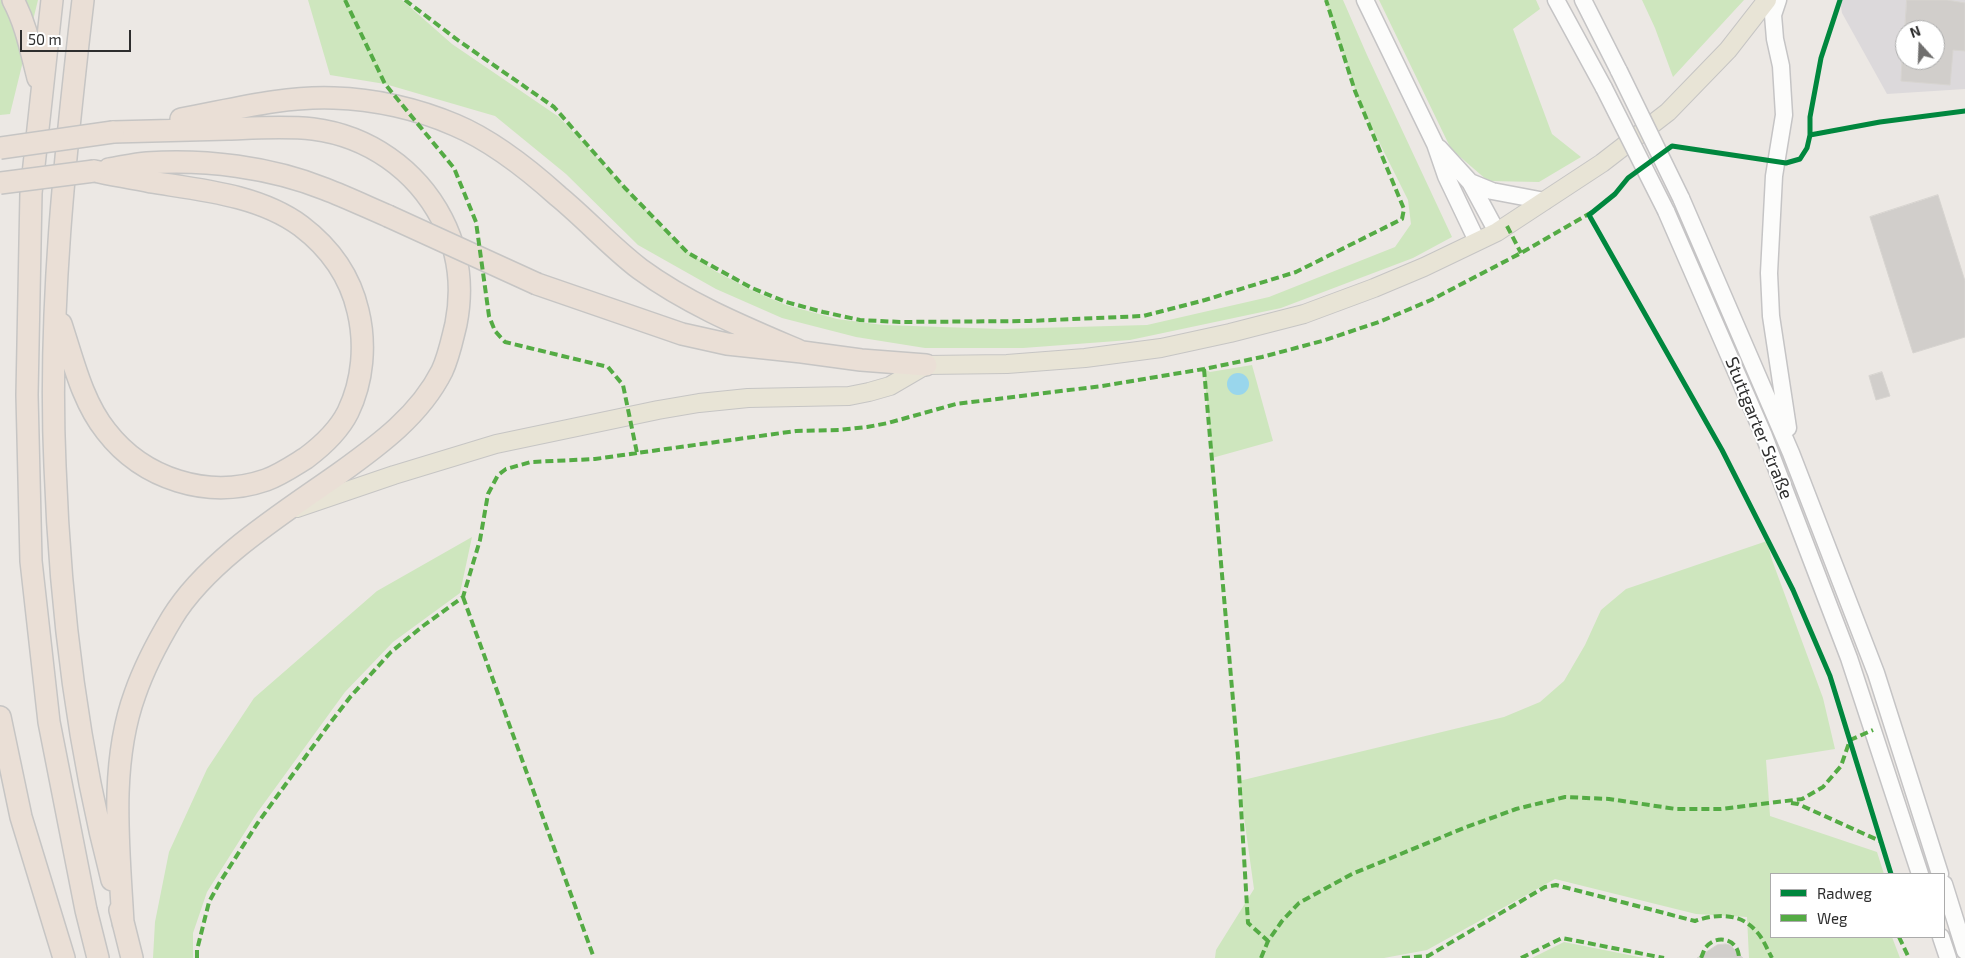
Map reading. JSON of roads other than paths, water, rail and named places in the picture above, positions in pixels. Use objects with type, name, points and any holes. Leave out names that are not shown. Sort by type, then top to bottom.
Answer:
[{"type":"highway","points":[[13,0],[20,13],[26,32],[42,92]]},
{"type":"highway","points":[[52,0],[31,193],[27,314],[27,395],[32,561],[49,722],[86,910],[98,958]]},
{"type":"highway","points":[[83,0],[70,114],[56,310],[54,466],[60,558],[77,719],[98,825],[132,958]]},
{"type":"highway","points":[[0,148],[113,132],[306,97],[368,101],[426,115],[456,125],[516,161],[639,268],[684,297],[735,323],[802,352]]},
{"type":"highway","points":[[113,132],[252,128],[304,129],[351,138],[379,150],[409,174],[428,197],[441,217],[451,238],[459,265],[460,304],[452,340],[442,370],[422,401],[396,430],[359,460],[284,512],[200,580],[169,623],[151,656],[134,697],[122,745],[117,802],[123,922]]},
{"type":"highway","points":[[0,183],[94,171],[148,172],[188,162],[232,166],[274,173],[324,188],[536,284],[682,334],[727,344],[861,360],[926,365]]},
{"type":"highway","points":[[56,310],[78,377],[90,406],[105,431],[126,453],[152,471],[179,483],[207,488],[236,487],[266,480],[290,468],[312,453],[333,434],[348,412],[358,383],[363,356],[361,324],[354,295],[341,268],[323,245],[300,225],[269,209],[148,172]]},
{"type":"highway","points":[[0,717],[21,817],[64,958]]},
{"type":"main road","points":[[1365,0],[1435,144],[1446,176],[1477,241]]},
{"type":"main road","name":"Stuttgarter Straße","points":[[1556,0],[1604,88],[1666,211],[1764,436],[1849,658],[1920,873]]},
{"type":"main road","name":"Stuttgarter Straße","points":[[1582,0],[1619,70],[1681,198],[1791,453],[1876,673],[1940,873]]},
{"type":"main road","points":[[1589,0],[1619,70]]},
{"type":"main road","points":[[284,512],[394,475],[496,444],[658,410],[699,403],[748,398],[840,396],[869,392],[890,386],[926,365],[1007,364],[1085,358],[1161,348],[1304,314],[1424,267],[1497,232],[1602,163],[1668,112],[1728,50],[1767,0]]},
{"type":"main road","points":[[1778,0],[1773,15],[1775,38],[1781,66],[1784,115],[1774,176],[1769,273],[1771,316],[1791,453]]},
{"type":"main road","points":[[1435,144],[1470,182],[1497,232]]},
{"type":"main road","points":[[1470,182],[1492,191],[1545,201]]},
{"type":"main road","points":[[1945,887],[1965,951]]},
{"type":"main road","points":[[1941,938],[1948,958]]},
{"type":"water","points":[[1238,373],[1246,376],[1249,384],[1246,392],[1238,395],[1230,392],[1227,384],[1230,376]]}]
